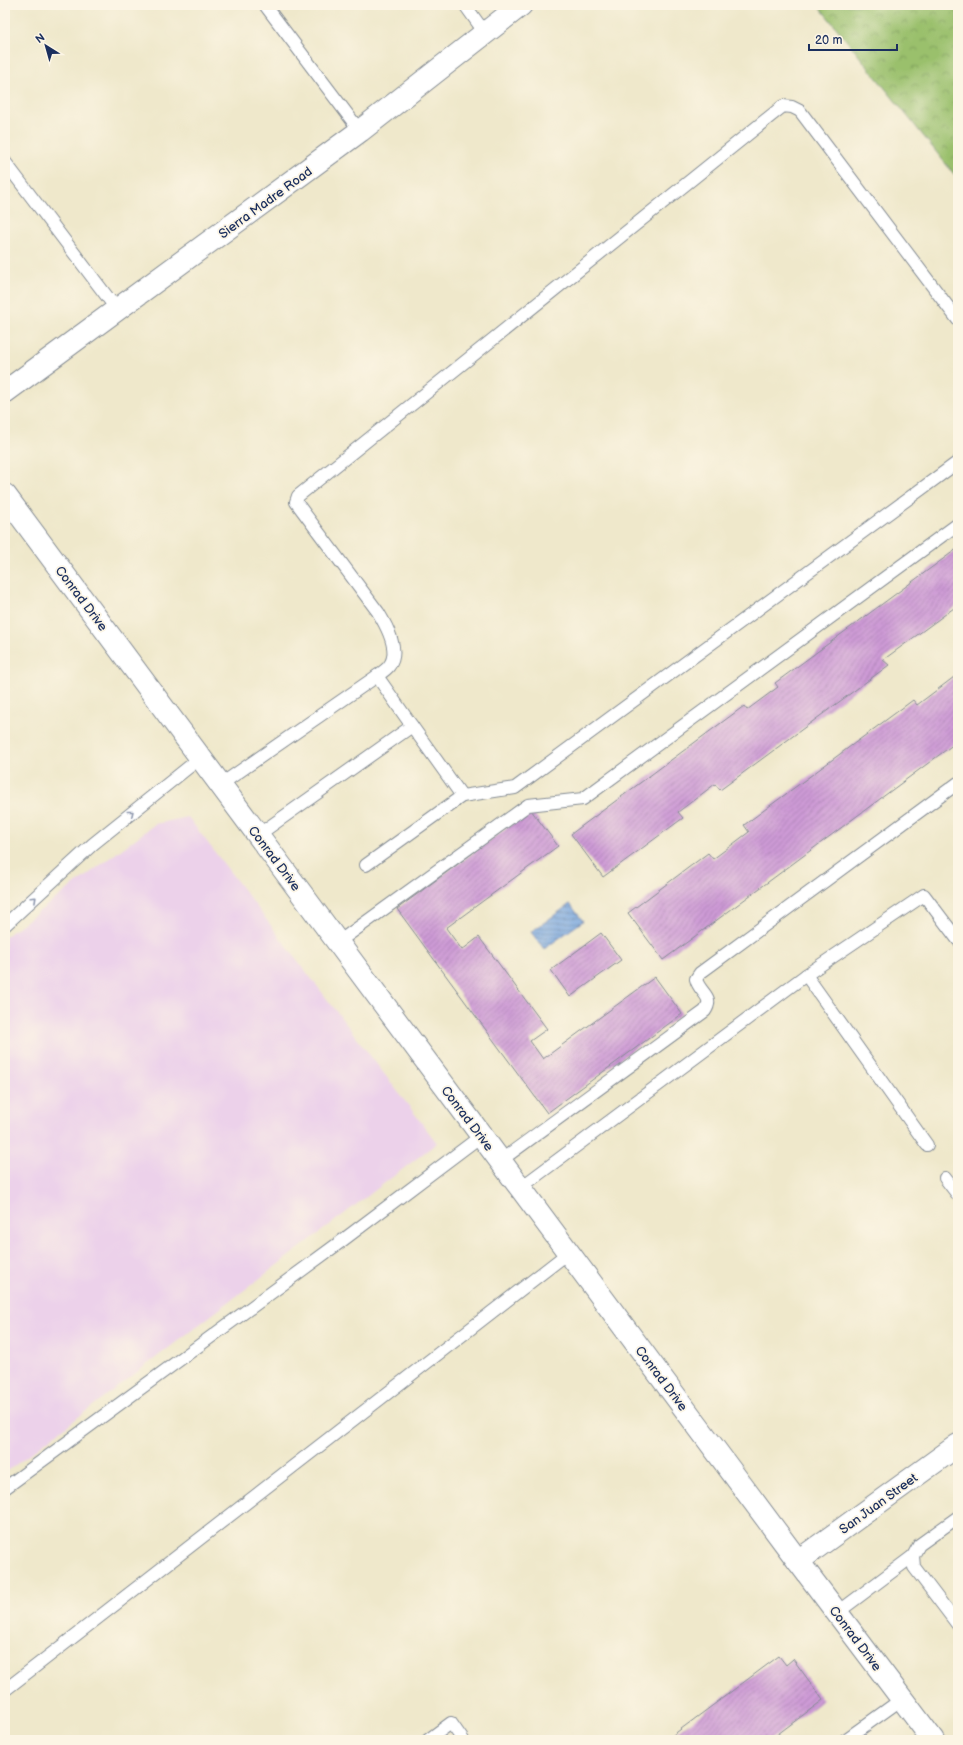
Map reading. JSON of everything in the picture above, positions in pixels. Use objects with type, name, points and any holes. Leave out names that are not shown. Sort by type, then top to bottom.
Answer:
[{"type":"street","name":"Sierra Madre Road","points":[[5,392],[118,311],[360,131],[521,5]]},
{"type":"street","name":"Conrad Drive","points":[[5,495],[568,1253],[933,1740]]},
{"type":"street","name":"San Juan Street","points":[[798,1561],[958,1445]]},
{"type":"lane","points":[[264,5],[360,131]]},
{"type":"lane","points":[[465,5],[485,33]]},
{"type":"lane","points":[[220,785],[377,676],[390,665],[394,649],[389,630],[378,612],[296,502],[298,496],[783,106],[792,107],[800,111],[958,320]]},
{"type":"lane","points":[[5,162],[118,311]]},
{"type":"lane","points":[[366,865],[462,796],[515,788],[958,462]]},
{"type":"lane","points":[[338,943],[528,805],[583,799],[958,524]]},
{"type":"lane","points":[[377,676],[462,796]]},
{"type":"lane","points":[[258,835],[412,726]]},
{"type":"lane","points":[[5,925],[94,844],[200,758]]},
{"type":"lane","points":[[500,1161],[705,1011],[709,1005],[708,999],[697,984],[696,979],[700,973],[958,783]]},
{"type":"lane","points":[[520,1188],[806,975],[924,895],[958,940]]},
{"type":"lane","points":[[806,975],[927,1145]]},
{"type":"lane","points":[[5,1488],[343,1240],[481,1136]]},
{"type":"lane","points":[[945,1178],[958,1195]]},
{"type":"lane","points":[[5,1690],[568,1253]]},
{"type":"lane","points":[[837,1613],[913,1556],[919,1545],[958,1517]]},
{"type":"lane","points":[[913,1556],[914,1567],[958,1625]]},
{"type":"lane","points":[[845,1740],[902,1699]]},
{"type":"lane","points":[[428,1740],[451,1723],[464,1740]]},
{"type":"shaded area","points":[[188,817],[437,1143],[5,1473],[5,937],[155,824]]},
{"type":"green space","points":[[818,5],[958,5],[958,179]]},
{"type":"water","points":[[570,904],[583,921],[544,949],[531,932]]},
{"type":"building","points":[[958,548],[958,605],[883,660],[889,665],[720,790],[715,784],[678,812],[683,818],[603,877],[571,834],[744,706],[747,710],[778,687],[775,683]]},
{"type":"building","points":[[958,674],[958,741],[663,960],[628,913],[708,853],[713,859],[749,832],[744,825],[913,700],[917,705]]},
{"type":"building","points":[[531,810],[558,846],[446,928],[462,950],[479,937],[547,1029],[530,1041],[543,1059],[655,977],[682,1014],[547,1113],[397,909]]},
{"type":"building","points":[[601,933],[621,960],[570,997],[551,970]]},
{"type":"building","points":[[779,1656],[786,1665],[793,1659],[823,1700],[770,1740],[677,1740],[673,1735]]}]
